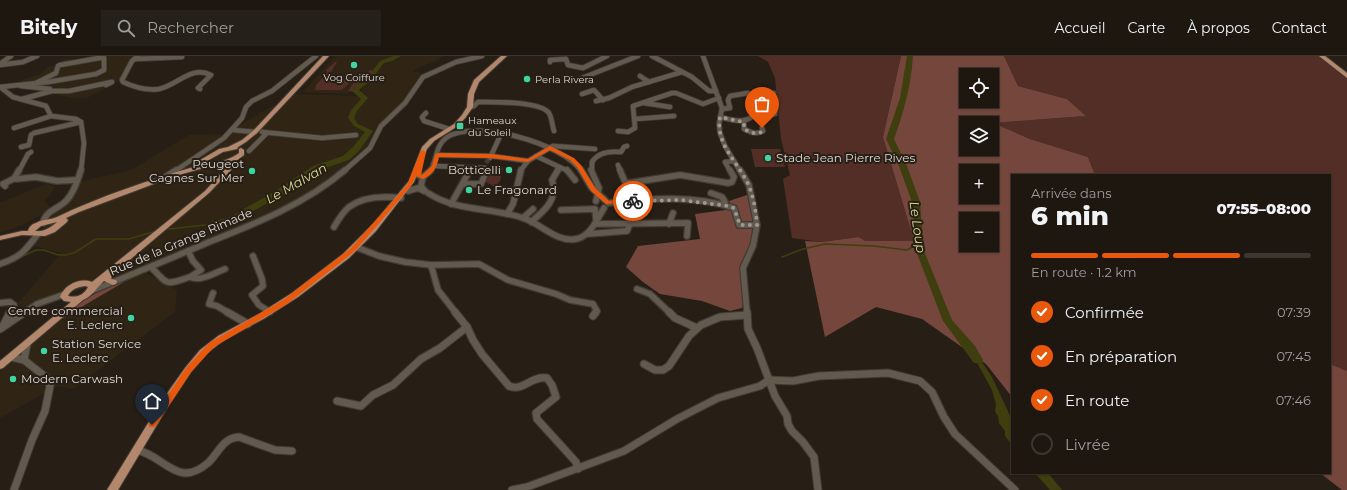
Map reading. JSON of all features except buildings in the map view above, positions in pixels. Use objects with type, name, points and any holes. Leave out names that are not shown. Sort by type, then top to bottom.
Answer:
[{"type":"main road","points":[[0,237],[17,233],[35,234],[49,231],[54,224],[86,207],[173,175],[221,150],[231,148],[261,132],[326,56]]},
{"type":"main road","points":[[222,164],[232,161],[242,154],[241,150],[261,132],[331,56]]},
{"type":"main road","points":[[400,198],[412,181],[423,152],[432,140],[459,123],[470,107],[471,94],[476,81],[504,56]]},
{"type":"main road","points":[[1322,56],[1347,76]]},
{"type":"main road","points":[[231,148],[241,150]]},
{"type":"main road","points":[[112,490],[164,405],[196,360],[211,345],[270,312],[295,295],[357,247],[420,176],[423,152]]},
{"type":"main road","points":[[192,204],[222,171],[222,164],[212,155]]},
{"type":"main road","points":[[0,366],[81,298],[89,287],[111,272],[192,204],[216,182],[228,169],[232,161]]},
{"type":"main road","points":[[0,237],[39,224],[54,224]]},
{"type":"main road","points":[[35,234],[32,229],[39,224]]},
{"type":"main road","points":[[111,272],[107,280],[113,282]]},
{"type":"main road","points":[[62,313],[66,297],[72,287],[89,287]]},
{"type":"main road","points":[[66,297],[81,298]]},
{"type":"street","points":[[0,64],[11,56]]},
{"type":"street","points":[[0,64],[23,62],[37,56]]},
{"type":"street","points":[[158,181],[212,155],[242,118],[246,107],[252,101],[272,91],[316,56]]},
{"type":"street","name":"Rue de la Grange Rimade","points":[[89,287],[113,282],[188,251],[288,208],[317,191],[334,179],[370,148],[381,126],[405,103],[423,77],[456,62],[482,56]]},
{"type":"street","points":[[550,62],[550,60],[553,59],[566,59],[568,64],[583,68],[607,56]]},
{"type":"street","points":[[577,80],[638,56]]},
{"type":"street","points":[[652,56],[692,77],[709,91],[716,91]]},
{"type":"street","points":[[703,56],[722,109],[720,117],[720,133],[725,146],[749,185],[754,203],[757,225],[753,246],[743,268],[743,281],[748,301],[748,329],[760,356],[774,381],[775,396],[787,416],[788,424],[814,457],[818,490]]},
{"type":"street","points":[[182,57],[137,57],[122,80],[123,82],[143,88],[159,89],[196,72],[208,73],[211,75],[199,85],[198,88],[200,89]]},
{"type":"street","points":[[0,87],[19,84],[36,82],[99,73],[104,70],[105,60],[104,58],[99,58],[60,65],[58,66],[56,73],[36,82]]},
{"type":"street","points":[[596,101],[603,100],[632,87],[682,72]]},
{"type":"street","points":[[640,76],[649,82]]},
{"type":"street","points":[[22,99],[52,91],[76,90],[112,82],[106,85]]},
{"type":"street","points":[[19,84],[24,87],[42,89],[59,87]]},
{"type":"street","points":[[0,87],[11,96],[46,106],[51,116]]},
{"type":"street","points":[[582,94],[594,90],[603,100]]},
{"type":"street","points":[[618,131],[628,132],[635,128],[633,106],[672,93],[676,92],[703,104],[719,98]]},
{"type":"street","points":[[748,93],[752,98],[751,102],[755,114]]},
{"type":"street","points":[[722,109],[730,108],[728,100],[730,96],[755,93]]},
{"type":"street","points":[[751,102],[763,100],[765,97],[773,95],[774,93]]},
{"type":"street","points":[[470,107],[474,106],[478,102],[482,102],[515,103],[542,108],[550,115],[554,131]]},
{"type":"street","points":[[643,103],[670,107]]},
{"type":"street","points":[[775,108],[775,120]]},
{"type":"street","points":[[426,112],[422,117],[424,121],[449,129]]},
{"type":"street","points":[[720,117],[744,122],[752,118],[755,114],[775,114]]},
{"type":"street","points":[[14,128],[51,116],[76,119],[80,122],[84,136],[84,161],[76,180],[64,203],[45,216],[39,224]]},
{"type":"street","points":[[635,119],[674,116]]},
{"type":"street","points":[[21,148],[29,145],[31,135],[34,133],[80,122]]},
{"type":"street","points":[[744,122],[743,132],[760,133],[763,131],[762,128]]},
{"type":"street","points":[[232,130],[312,137],[356,135]]},
{"type":"street","points":[[408,191],[418,188],[425,191],[421,186],[420,176],[428,174],[434,166],[437,150],[447,137],[472,131],[516,137],[550,148],[572,159],[579,166],[593,190],[597,192],[606,202]]},
{"type":"street","points":[[249,151],[261,132]]},
{"type":"street","points":[[463,184],[482,184],[488,171],[487,162],[501,134]]},
{"type":"street","points":[[507,214],[513,204],[521,168],[528,161],[556,145],[595,149]]},
{"type":"street","points":[[596,222],[595,209],[597,192],[600,188],[590,169],[591,163],[594,158],[609,151],[621,152],[624,147],[627,146]]},
{"type":"street","points":[[15,178],[28,154],[31,152]]},
{"type":"street","points":[[437,155],[487,162],[528,161]]},
{"type":"street","points":[[536,156],[568,170],[575,180]]},
{"type":"street","points":[[618,165],[625,182],[629,184],[680,175],[728,183],[732,182],[734,177],[725,162],[734,161]]},
{"type":"street","points":[[434,166],[471,168],[487,162]]},
{"type":"street","points":[[531,222],[551,201],[555,188],[552,180],[559,167]]},
{"type":"street","points":[[451,204],[471,168]]},
{"type":"street","points":[[6,186],[3,184],[4,182],[15,178],[41,177],[63,182],[76,180]]},
{"type":"street","points":[[428,193],[439,200],[451,204],[523,218],[567,239],[575,240],[588,234],[627,231],[630,224]]},
{"type":"street","points":[[711,193],[722,197],[725,202],[724,205]]},
{"type":"street","points":[[334,227],[349,208],[360,202],[384,196],[400,198]]},
{"type":"street","points":[[596,201],[681,200],[724,205],[734,208],[740,225],[757,225]]},
{"type":"street","points":[[628,215],[636,201]]},
{"type":"street","points":[[588,234],[606,202]]},
{"type":"street","points":[[561,210],[604,208]]},
{"type":"street","points":[[523,218],[533,210]]},
{"type":"street","points":[[669,224],[673,213]]},
{"type":"street","points":[[596,222],[630,224],[688,224],[687,236]]},
{"type":"street","points":[[548,238],[553,233]]},
{"type":"street","points":[[0,264],[22,254],[35,234]]},
{"type":"street","points":[[357,247],[392,260],[431,265],[479,264],[508,280],[556,294],[570,300],[593,304],[597,311],[593,316]]},
{"type":"street","points":[[151,266],[155,273],[163,281],[171,284],[190,277],[202,270],[193,261],[188,251]]},
{"type":"street","points":[[253,256],[262,279],[263,286],[252,295],[259,304],[270,312]]},
{"type":"street","points":[[431,265],[438,290],[467,327],[469,335],[488,363],[509,387],[515,388],[523,386],[530,380],[542,376],[547,378],[552,385],[556,397],[552,403],[540,408],[536,412],[537,418],[576,462],[578,469]]},
{"type":"street","points":[[190,277],[195,280],[204,278],[210,274],[225,269]]},
{"type":"street","points":[[637,289],[650,294],[675,318],[697,328]]},
{"type":"street","points":[[213,293],[209,304],[217,306],[248,324]]},
{"type":"street","points":[[1,328],[37,304],[66,297]]},
{"type":"street","points":[[0,303],[10,302],[14,304],[14,307],[1,328]]},
{"type":"street","points":[[644,364],[656,370],[665,370],[670,366],[684,342],[705,322],[721,317],[747,315]]},
{"type":"street","points":[[7,319],[12,320],[16,318]]},
{"type":"street","points":[[337,401],[361,406],[373,395],[393,385],[421,359],[440,348],[467,327]]},
{"type":"street","points":[[24,360],[27,344]]},
{"type":"street","points":[[11,357],[24,360],[47,378],[50,386],[45,411],[32,440],[14,490]]},
{"type":"street","points":[[512,490],[527,487],[624,451],[671,422],[718,398],[774,381],[792,381],[819,376],[888,374],[904,376],[920,381],[932,392],[944,417],[955,434],[1015,490]]},
{"type":"street","points":[[137,450],[144,452],[179,474],[186,474],[195,471],[212,460],[224,443],[233,436],[275,450],[292,451]]},
{"type":"shaded area","points":[[105,56],[137,56],[131,61],[119,81],[87,98],[73,98],[19,88],[22,80],[42,73],[49,66],[56,66],[65,59],[88,60]]},
{"type":"shaded area","points":[[335,56],[442,56],[438,60],[412,71],[426,74],[417,81],[406,100],[399,106],[368,148],[338,173],[299,199],[267,216],[104,282],[23,308],[18,303],[61,253],[36,246],[30,248],[55,212],[73,195],[78,182],[131,170],[189,135],[224,134],[294,94],[357,96],[376,70],[370,70],[348,94],[303,92]]},
{"type":"shaded area","points":[[758,56],[901,56],[883,137],[914,241],[865,241],[859,237],[821,242],[792,238],[783,179],[790,175],[781,139],[775,78],[768,62]]},
{"type":"shaded area","points":[[901,56],[1004,56],[1018,86],[1067,99],[1086,116],[999,123],[999,116],[959,116],[959,156],[999,156],[999,126],[1030,139],[1088,157],[1095,174],[1011,174],[1011,396],[986,364],[922,319],[876,307],[825,337],[805,241],[821,242],[859,237],[865,241],[914,241],[883,137]]},
{"type":"shaded area","points":[[1004,56],[1318,56],[1347,79],[1347,371],[1331,364],[1331,174],[1095,174],[1088,157],[1030,139],[999,126],[999,122],[1086,116],[1067,99],[1018,86]]},
{"type":"shaded area","points":[[337,62],[330,74],[353,77],[349,83],[341,90],[315,90],[316,85],[327,73],[326,70]]},
{"type":"shaded area","points":[[370,70],[375,71],[360,84],[354,92],[348,91],[359,74]]},
{"type":"shaded area","name":"Stade Jean Pierre Rives","points":[[751,149],[780,149],[785,167],[755,167]]},
{"type":"shaded area","points":[[490,165],[501,166],[503,168],[500,181],[495,187],[486,182],[491,171]]},
{"type":"shaded area","points":[[46,184],[55,186],[50,195],[44,200],[52,209],[22,225],[0,233],[0,203]]},
{"type":"shaded area","points":[[750,194],[756,221],[754,250],[741,277],[744,297],[742,308],[730,311],[702,301],[660,294],[626,267],[638,246],[700,239],[695,214],[733,209],[729,201]]},
{"type":"shaded area","points":[[146,273],[177,290],[175,312],[73,389],[57,386],[0,418],[0,371],[78,303],[135,275],[138,276]]},
{"type":"shaded area","points":[[135,275],[137,276],[65,315],[98,292]]},
{"type":"shaded area","points":[[973,349],[992,377],[1011,418],[1011,444],[1005,436],[1005,431],[999,423],[998,416],[995,412],[996,404],[992,390],[970,350]]},
{"type":"shaded area","points":[[1331,364],[1347,371],[1347,490],[1342,490],[1321,474],[1331,474]]},
{"type":"shaded area","points":[[1036,474],[1049,474],[1062,490],[1050,490]]},
{"type":"waterway","name":"Le Malvan","points":[[214,224],[233,219],[280,192],[316,168],[346,158],[356,149],[369,131],[356,125],[351,118],[353,111],[365,98],[355,91],[369,79],[382,62],[398,56]]},
{"type":"waterway","name":"Le Loup","points":[[910,56],[908,78],[890,139],[903,166],[916,202],[920,251],[948,321],[978,360]]},
{"type":"waterway","name":"Le Malvan","points":[[169,229],[214,224]]},
{"type":"waterway","name":"Le Malvan","points":[[0,267],[36,250],[44,250],[58,255],[66,255],[74,253],[96,239],[129,239],[156,231]]},
{"type":"waterway","points":[[782,257],[803,249],[825,244],[874,246],[907,250],[919,243]]},
{"type":"tunnel","points":[[486,163],[489,159]]},
{"type":"way so far","points":[[633,201],[681,200],[728,206],[734,208],[738,224],[757,225],[754,203],[749,185],[725,146],[720,133],[720,117],[744,122],[744,129],[751,133],[760,133],[763,131],[762,128]]},
{"type":"place","name":"Vog Coiffure","points":[[354,65]]},
{"type":"place","name":"Perla Rivera","points":[[527,79]]},
{"type":"place","name":"Hameaux du Soleil","points":[[460,126]]},
{"type":"place","name":"Stade Jean Pierre Rives","points":[[768,158]]},
{"type":"place","name":"Botticelli","points":[[509,170]]},
{"type":"place","name":"Peugeot Cagnes Sur Mer","points":[[252,171]]},
{"type":"place","name":"Le Fragonard","points":[[469,190]]},
{"type":"place","name":"Centre commercial E. Leclerc","points":[[131,318]]},
{"type":"place","name":"Station Service E. Leclerc","points":[[44,351]]},
{"type":"place","name":"Modern Carwash","points":[[13,379]]},
{"type":"route","points":[[152,425],[188,370],[211,345],[285,302],[353,250],[369,230],[376,225],[389,210],[412,181],[423,152],[418,175],[423,177],[428,174],[434,166],[437,155],[491,156],[528,161],[550,148],[572,159],[579,166],[593,190],[608,203],[630,200],[633,201]]}]
